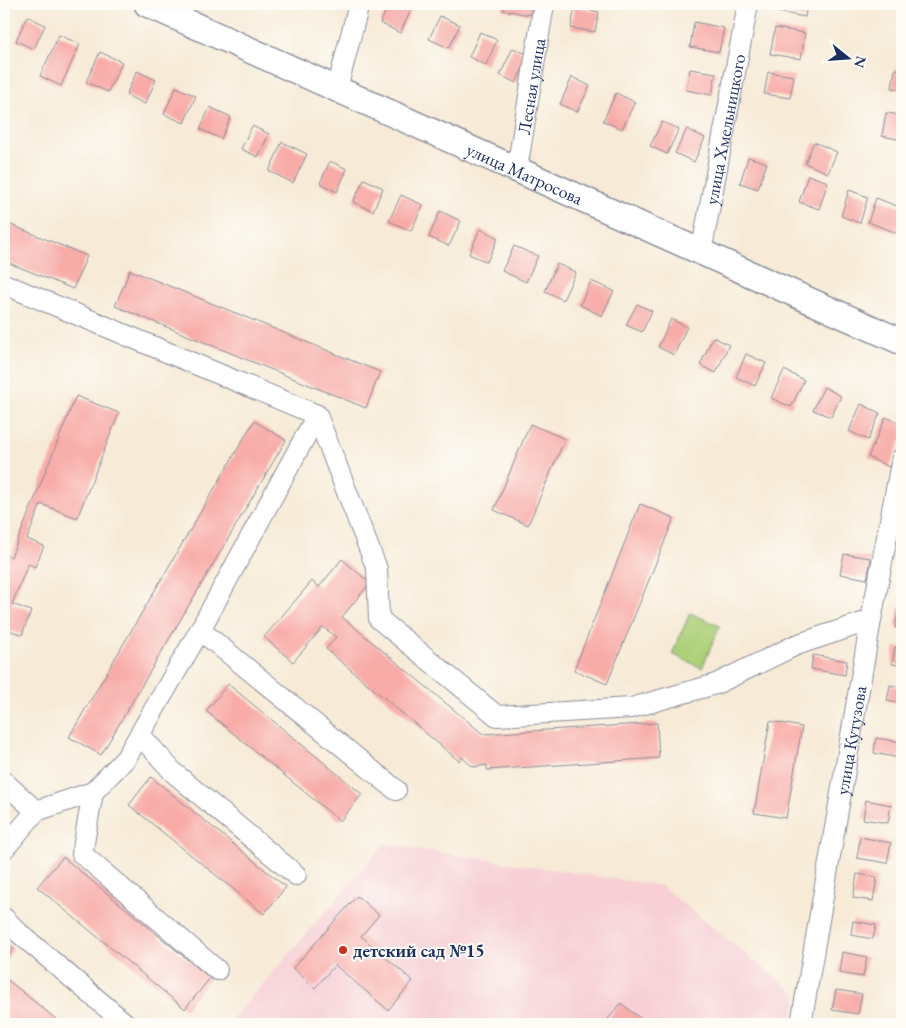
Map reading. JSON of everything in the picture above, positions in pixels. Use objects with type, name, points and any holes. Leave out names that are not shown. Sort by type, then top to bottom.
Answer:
[{"type":"main road","name":"улица Матросова","points":[[148,4],[701,253],[902,338]]},
{"type":"street","points":[[337,89],[359,4]]},
{"type":"street","name":"Лесная улица","points":[[517,169],[544,4]]},
{"type":"street","name":"улица Хмельницкого","points":[[701,253],[748,4]]},
{"type":"street","points":[[4,284],[317,414],[378,570],[379,619],[497,716],[631,708],[716,684],[796,645],[871,620]]},
{"type":"street","points":[[4,849],[36,811],[93,792],[126,758],[200,630],[317,414]]},
{"type":"street","name":"улица Кутузова","points":[[801,1024],[871,620],[902,458]]},
{"type":"street","points":[[200,630],[396,790]]},
{"type":"street","points":[[140,735],[174,773],[296,875]]},
{"type":"street","points":[[4,782],[36,811]]},
{"type":"street","points":[[93,792],[82,854],[217,970]]},
{"type":"street","points":[[4,918],[18,934],[126,1024]]},
{"type":"shaded area","points":[[384,844],[661,886],[797,995],[791,1024],[228,1024]]},
{"type":"green space","points":[[690,613],[720,626],[702,668],[672,654]]},
{"type":"building","points":[[389,4],[414,4],[400,33],[380,23]]},
{"type":"building","points":[[504,4],[532,4],[530,15],[503,10]]},
{"type":"building","points":[[706,4],[724,4],[724,8]]},
{"type":"building","points":[[779,4],[807,4],[805,17],[778,12]]},
{"type":"building","points":[[575,7],[599,12],[595,32],[571,28]]},
{"type":"building","points":[[27,16],[45,25],[34,49],[16,41]]},
{"type":"building","points":[[440,16],[460,25],[449,48],[429,39]]},
{"type":"building","points":[[694,22],[724,28],[719,52],[690,47]]},
{"type":"building","points":[[775,28],[805,33],[801,59],[770,54]]},
{"type":"building","points":[[480,32],[497,40],[486,65],[469,57]]},
{"type":"building","points":[[59,35],[80,44],[61,86],[40,76]]},
{"type":"building","points":[[513,48],[529,55],[516,83],[500,75]]},
{"type":"building","points":[[100,52],[122,62],[108,92],[86,82]]},
{"type":"building","points":[[690,69],[716,73],[712,95],[686,90]]},
{"type":"building","points":[[895,69],[902,70],[902,90],[892,88]]},
{"type":"building","points":[[137,71],[156,80],[145,104],[126,95]]},
{"type":"building","points":[[768,72],[794,76],[790,98],[764,94]]},
{"type":"building","points":[[572,77],[590,86],[577,112],[560,104]]},
{"type":"building","points":[[176,87],[196,96],[184,123],[164,114]]},
{"type":"building","points":[[616,93],[635,102],[622,129],[603,121]]},
{"type":"building","points":[[210,107],[231,117],[221,139],[200,129]]},
{"type":"building","points":[[886,113],[902,115],[902,140],[882,136]]},
{"type":"building","points":[[662,122],[679,129],[667,154],[650,146]]},
{"type":"building","points":[[252,126],[269,134],[258,157],[241,149]]},
{"type":"building","points":[[687,129],[705,138],[694,162],[675,153]]},
{"type":"building","points":[[282,142],[307,154],[293,183],[269,171]]},
{"type":"building","points":[[814,142],[837,152],[828,173],[805,163]]},
{"type":"building","points":[[748,157],[767,163],[758,189],[740,183]]},
{"type":"building","points":[[330,161],[347,169],[337,192],[320,183]]},
{"type":"building","points":[[808,175],[828,182],[819,209],[799,202]]},
{"type":"building","points":[[364,179],[383,188],[373,211],[353,202]]},
{"type":"building","points":[[849,190],[868,197],[860,223],[841,216]]},
{"type":"building","points":[[401,195],[423,205],[411,231],[389,221]]},
{"type":"building","points":[[876,198],[902,208],[902,217],[897,233],[868,222]]},
{"type":"building","points":[[440,211],[461,221],[449,246],[429,237]]},
{"type":"building","points":[[4,222],[87,256],[73,289],[4,261]]},
{"type":"building","points":[[480,229],[498,238],[487,262],[469,254]]},
{"type":"building","points":[[514,246],[538,256],[526,282],[502,271]]},
{"type":"building","points":[[557,264],[576,272],[563,300],[545,291]]},
{"type":"building","points":[[130,270],[380,372],[366,408],[115,306]]},
{"type":"building","points":[[591,281],[614,291],[602,316],[580,305]]},
{"type":"building","points":[[637,304],[652,311],[642,332],[626,325]]},
{"type":"building","points":[[671,319],[687,327],[674,355],[658,347]]},
{"type":"building","points":[[713,337],[729,345],[716,373],[700,365]]},
{"type":"building","points":[[746,354],[766,363],[755,386],[736,377]]},
{"type":"building","points":[[784,370],[804,380],[791,407],[771,398]]},
{"type":"building","points":[[824,387],[841,396],[831,417],[813,410]]},
{"type":"building","points":[[76,396],[119,413],[77,518],[41,504],[27,539],[44,546],[35,567],[28,564],[12,604],[31,611],[22,635],[4,628],[4,554],[11,557]]},
{"type":"building","points":[[861,404],[880,413],[868,440],[849,431]]},
{"type":"building","points":[[886,417],[902,424],[902,438],[889,467],[868,457]]},
{"type":"building","points":[[254,421],[286,440],[101,755],[69,737]]},
{"type":"building","points":[[530,424],[565,439],[528,525],[494,510]]},
{"type":"building","points":[[640,504],[674,518],[607,684],[574,670]]},
{"type":"building","points":[[844,554],[871,558],[867,579],[840,574]]},
{"type":"building","points":[[342,559],[370,583],[342,617],[483,734],[657,723],[659,758],[487,770],[487,765],[473,767],[462,757],[459,761],[326,649],[336,637],[323,627],[293,662],[264,637],[312,581],[319,587]]},
{"type":"building","points":[[899,607],[902,607],[902,629],[895,628]]},
{"type":"building","points":[[895,647],[902,648],[902,666],[892,664]]},
{"type":"building","points":[[813,655],[847,661],[845,675],[811,669]]},
{"type":"building","points":[[228,684],[362,794],[340,821],[206,711]]},
{"type":"building","points":[[890,685],[902,687],[902,704],[887,701]]},
{"type":"building","points":[[770,721],[802,727],[786,818],[754,813]]},
{"type":"building","points":[[876,738],[901,742],[899,758],[874,753]]},
{"type":"building","points":[[151,777],[286,887],[264,914],[129,805]]},
{"type":"building","points":[[866,800],[891,805],[888,823],[863,819]]},
{"type":"building","points":[[860,837],[891,843],[887,863],[857,858]]},
{"type":"building","points":[[63,857],[210,978],[185,1009],[37,887]]},
{"type":"building","points":[[857,874],[877,877],[873,901],[853,898]]},
{"type":"building","name":"детский сад №15","points":[[357,896],[379,915],[361,936],[413,981],[388,1010],[335,965],[315,988],[293,968]]},
{"type":"building","points":[[853,921],[876,925],[873,939],[851,935]]},
{"type":"building","points":[[4,941],[14,949],[4,962]]},
{"type":"building","points":[[842,952],[867,957],[863,977],[839,973]]},
{"type":"building","points":[[4,977],[62,1024],[5,1024]]},
{"type":"building","points":[[836,990],[862,994],[858,1014],[832,1010]]},
{"type":"building","points":[[621,1003],[647,1024],[604,1024]]},
{"type":"place","name":"детский сад №15","points":[[343,950]]}]
